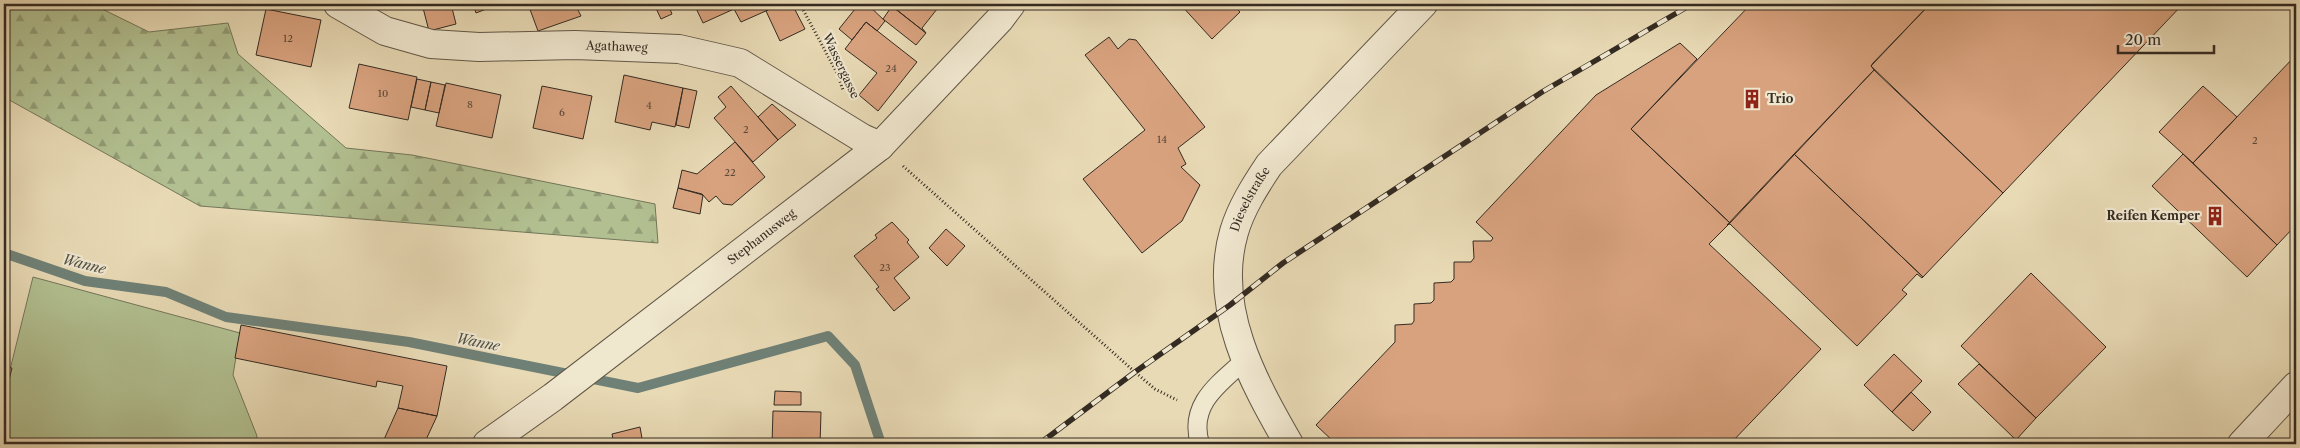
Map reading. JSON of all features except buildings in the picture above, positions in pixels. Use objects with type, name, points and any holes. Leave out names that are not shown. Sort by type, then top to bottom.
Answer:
[{"type":"street","name":"Agathaweg","points":[[338,4],[385,31],[431,44],[479,47],[575,45],[679,49],[740,63],[862,138],[880,146]]},
{"type":"street","name":"Stephanusweg","points":[[487,444],[553,398],[880,146],[999,20],[1011,4]]},
{"type":"street","name":"Dieselstraße","points":[[1285,443],[1244,360],[1230,305],[1227,280],[1234,232],[1253,189],[1285,146],[1423,4]]},
{"type":"street","points":[[2242,444],[2296,386]]},
{"type":"lane","points":[[1200,444],[1196,429],[1206,396],[1244,360]]},
{"type":"path","name":"Wassergasse","points":[[800,4],[837,73],[844,91]]},
{"type":"path","points":[[880,146],[1155,389],[1200,411]]},
{"type":"green space","points":[[4,4],[92,4],[149,32],[228,23],[238,54],[346,148],[412,155],[655,204],[658,243],[200,206],[4,97]]},
{"type":"green space","points":[[33,277],[240,333],[233,375],[257,436],[255,444],[4,444],[4,394]]},
{"type":"waterway","name":"Wanne","points":[[4,253],[85,281],[166,292],[226,317],[409,342],[638,388],[828,336],[855,365],[881,444]]},
{"type":"railway","points":[[1039,444],[1135,372],[1230,305],[1283,263],[1542,92],[1692,4]]},
{"type":"place","name":"Trio","points":[[1752,99]]},
{"type":"place","name":"Reifen Kemper","points":[[2215,216]]}]
